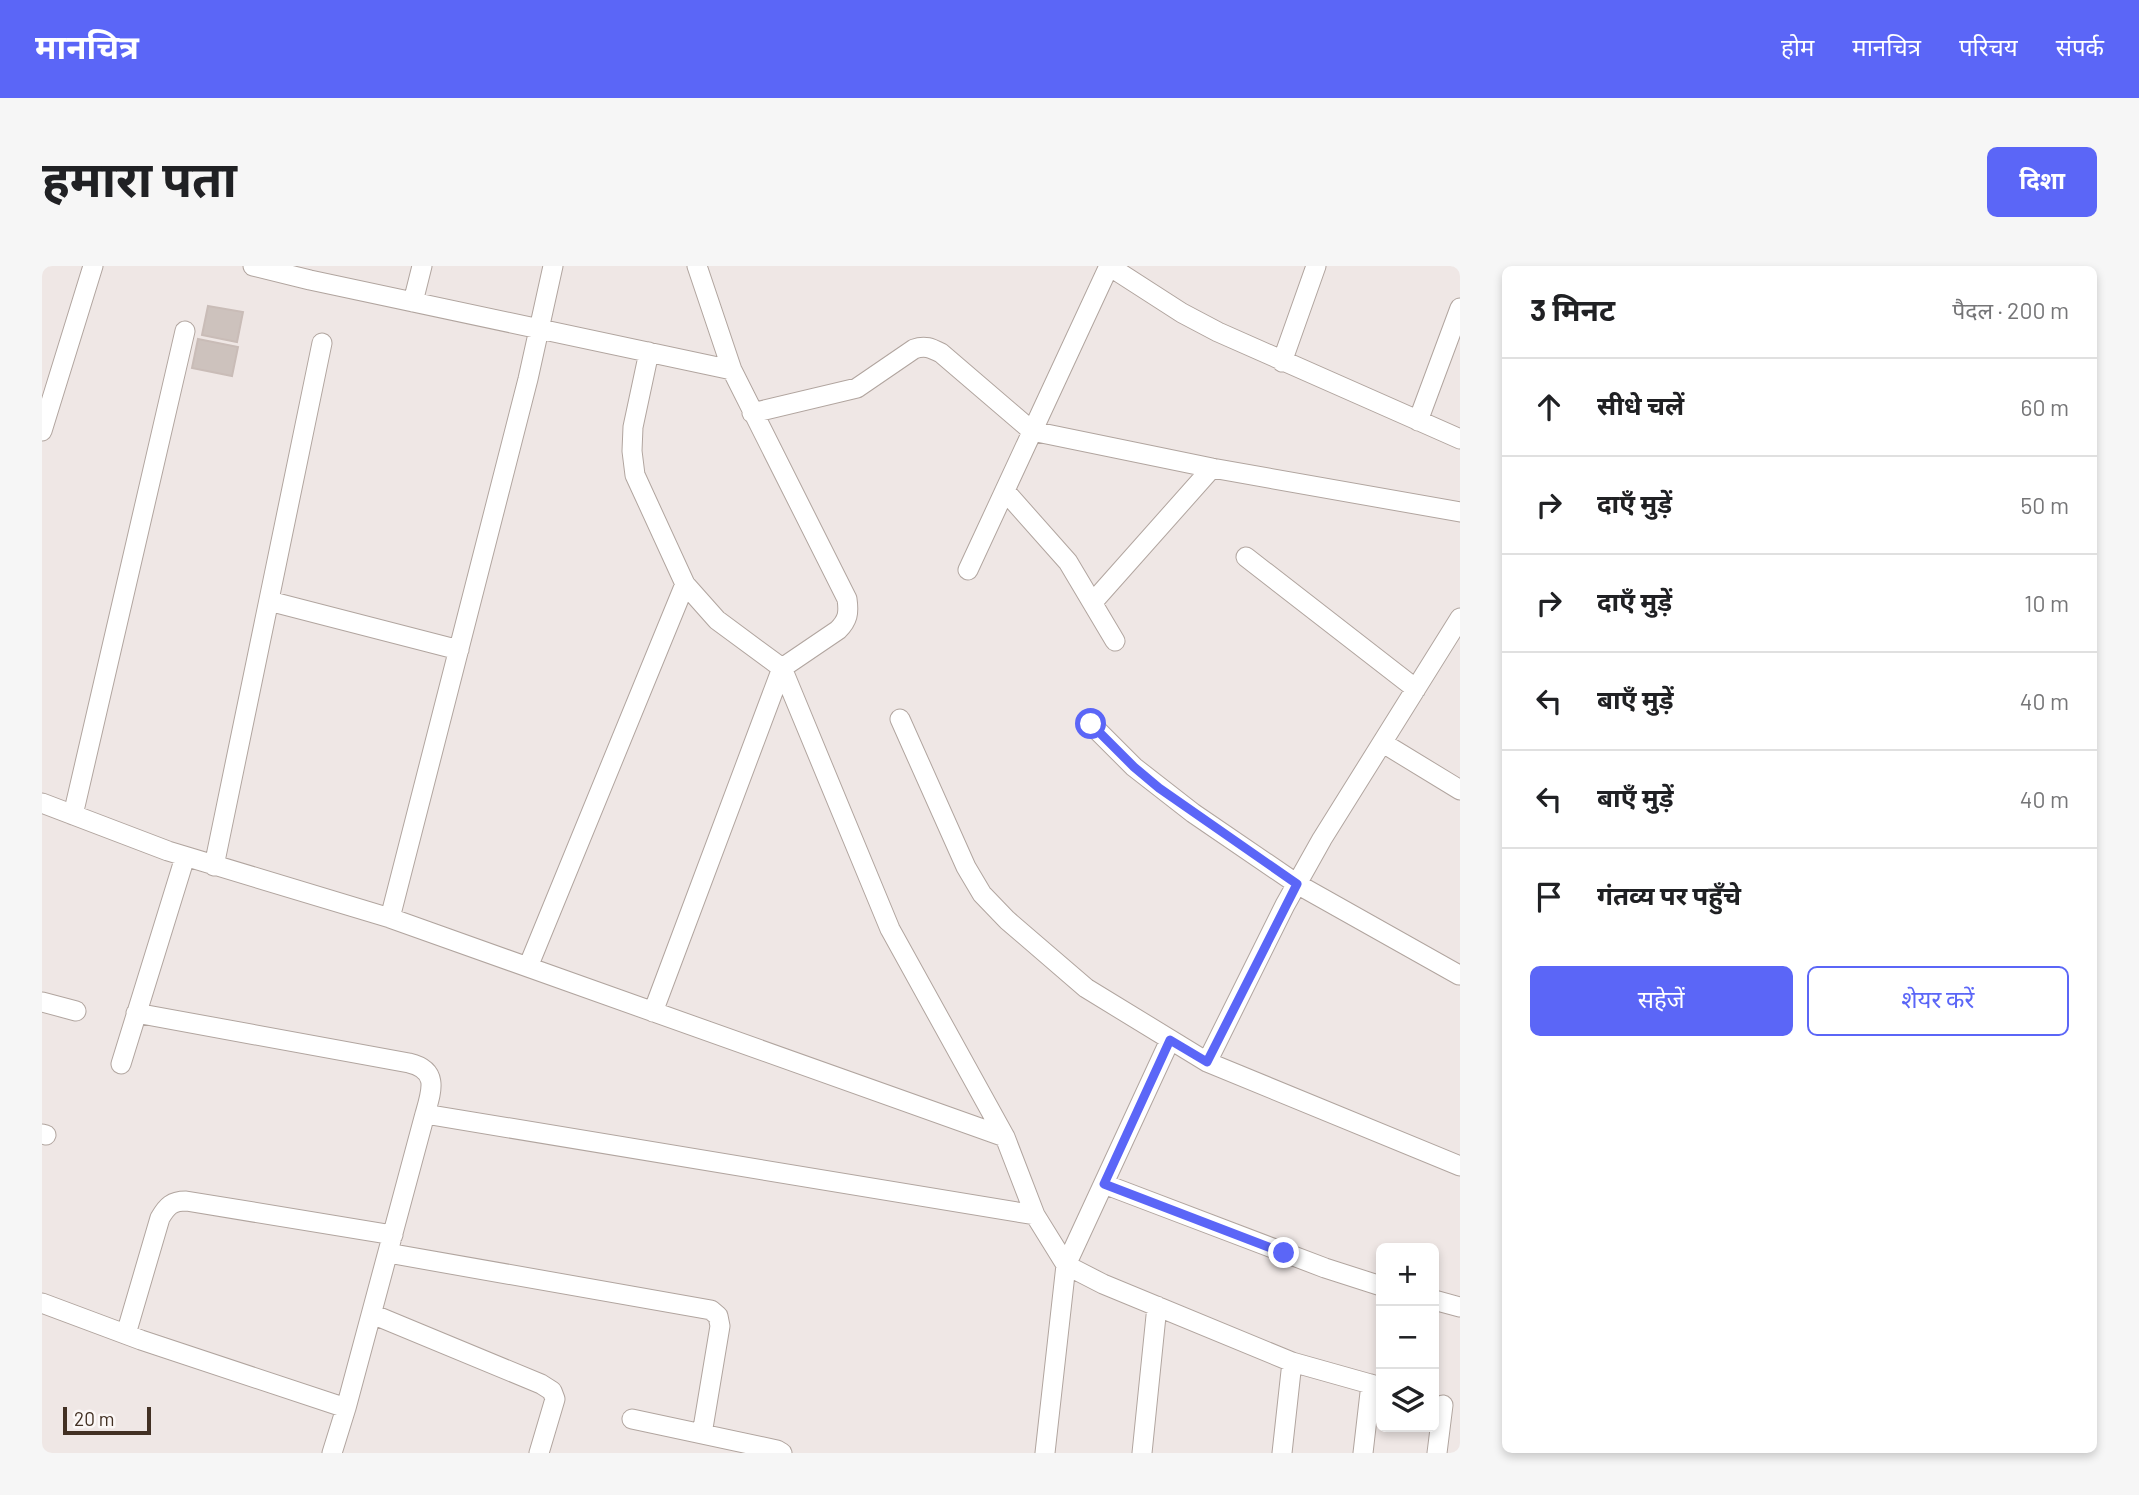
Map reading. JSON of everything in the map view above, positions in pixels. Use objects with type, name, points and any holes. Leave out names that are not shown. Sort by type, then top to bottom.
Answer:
[{"type":"street","points":[[42,431],[93,266]]},
{"type":"street","points":[[253,266],[732,370]]},
{"type":"street","points":[[413,302],[422,266]]},
{"type":"street","points":[[390,918],[553,266]]},
{"type":"street","points":[[653,1012],[782,668],[838,630],[845,624],[849,613],[848,599],[732,370],[697,266]]},
{"type":"street","points":[[968,570],[1109,266],[1182,313],[1218,332],[1460,439]]},
{"type":"street","points":[[1282,362],[1316,266]]},
{"type":"street","points":[[1418,421],[1460,308]]},
{"type":"street","points":[[73,815],[185,331]]},
{"type":"street","points":[[214,866],[322,343]]},
{"type":"street","points":[[752,413],[857,388],[922,346],[941,354],[1032,430],[1212,468],[1460,512]]},
{"type":"street","points":[[649,352],[633,427],[635,475],[685,584],[718,620],[782,668],[890,929],[1005,1138],[1035,1215],[1066,1265],[1103,1284],[1292,1362],[1376,1386],[1363,1453]]},
{"type":"street","points":[[1093,601],[1212,468]]},
{"type":"street","points":[[1005,491],[1068,562],[1115,641]]},
{"type":"street","points":[[1246,557],[1416,689]]},
{"type":"street","points":[[528,967],[685,584]]},
{"type":"street","points":[[269,601],[458,650]]},
{"type":"street","points":[[1207,1062],[1297,884],[1382,743],[1458,625]]},
{"type":"street","points":[[900,719],[966,867],[982,894],[1007,920],[1086,988],[1207,1062],[1460,1166]]},
{"type":"street","points":[[1091,724],[1159,788],[1297,884],[1459,975]]},
{"type":"street","points":[[1382,743],[1460,790]]},
{"type":"street","points":[[42,803],[185,857],[390,918],[1005,1138]]},
{"type":"street","points":[[121,1064],[185,857]]},
{"type":"street","points":[[42,1002],[76,1011]]},
{"type":"street","points":[[136,1013],[422,1066],[429,1073],[431,1083],[425,1114],[332,1453]]},
{"type":"street","points":[[1045,1453],[1066,1265],[1170,1040]]},
{"type":"street","points":[[425,1114],[1035,1215]]},
{"type":"street","points":[[1104,1184],[1325,1269],[1376,1284]]},
{"type":"street","points":[[126,1334],[160,1218],[166,1207],[174,1201],[186,1201],[711,1310],[718,1316],[720,1326],[702,1434]]},
{"type":"street","points":[[1439,1301],[1460,1307]]},
{"type":"street","points":[[42,1303],[346,1408]]},
{"type":"street","points":[[1142,1453],[1157,1306]]},
{"type":"street","points":[[372,1314],[541,1384],[552,1391],[555,1399],[538,1453]]},
{"type":"street","points":[[1282,1453],[1292,1362]]},
{"type":"street","points":[[1437,1453],[1445,1406]]},
{"type":"street","points":[[632,1419],[782,1453]]},
{"type":"building","points":[[208,306],[243,312],[237,342],[202,335]]},
{"type":"building","points":[[198,339],[238,347],[232,376],[192,368]]},
{"type":"route","points":[[1091,724],[1159,788],[1297,884],[1207,1062],[1170,1040],[1104,1184],[1284,1253]]}]
